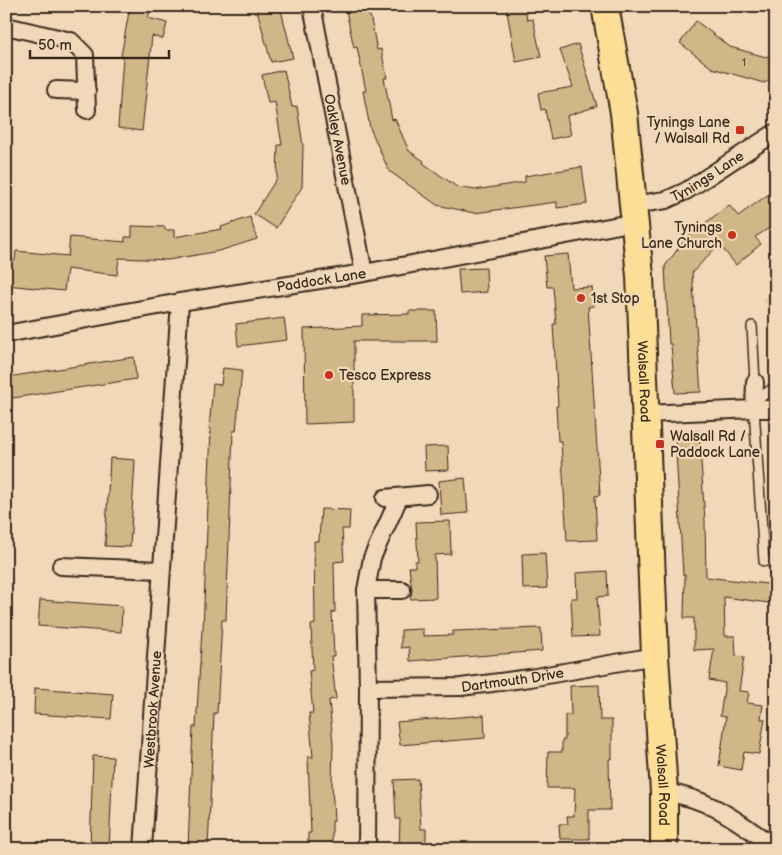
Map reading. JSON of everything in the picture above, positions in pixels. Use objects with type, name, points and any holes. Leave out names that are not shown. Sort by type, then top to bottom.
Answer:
[{"type":"main road","name":"Walsall Road","points":[[605,6],[624,113],[640,276],[655,656],[664,792],[664,849]]},
{"type":"street","name":"Oakley Avenue","points":[[312,6],[364,273]]},
{"type":"street","points":[[6,26],[71,40],[85,55],[86,110]]},
{"type":"street","points":[[56,90],[87,91]]},
{"type":"street","name":"Tynings Lane","points":[[634,213],[686,191],[773,138]]},
{"type":"street","name":"Paddock Lane","points":[[6,334],[180,302],[364,273],[634,213]]},
{"type":"street","name":"Westbrook Avenue","points":[[144,849],[180,302]]},
{"type":"street","points":[[754,406],[755,382]]},
{"type":"street","points":[[645,414],[754,406],[776,409]]},
{"type":"street","points":[[367,849],[376,759],[368,688],[366,590],[372,558],[392,498],[428,494]]},
{"type":"street","points":[[61,566],[161,570]]},
{"type":"street","points":[[366,590],[402,590]]},
{"type":"street","name":"Dartmouth Drive","points":[[368,688],[461,687],[530,678],[655,656]]},
{"type":"street","points":[[664,792],[689,796],[715,807],[776,848]]},
{"type":"lane","points":[[752,326],[755,382]]},
{"type":"lane","points":[[776,386],[754,406],[764,561],[776,562]]},
{"type":"shaded area","points":[[776,291],[776,315],[763,300]]},
{"type":"building","points":[[130,6],[150,10],[148,18],[167,23],[163,39],[152,36],[142,131],[118,128],[123,57],[121,56]]},
{"type":"building","points":[[256,6],[280,6],[293,58],[271,62]]},
{"type":"building","points":[[345,6],[366,6],[368,16],[370,15],[377,50],[381,49],[392,120],[395,119],[409,151],[424,161],[423,163],[457,187],[475,190],[525,182],[525,176],[582,167],[587,204],[557,208],[557,202],[474,213],[437,205],[389,171],[370,128],[363,91],[366,91],[357,47],[354,48]]},
{"type":"building","points":[[506,6],[525,6],[527,20],[533,19],[541,57],[516,62]]},
{"type":"building","points":[[696,21],[730,47],[766,57],[776,52],[776,77],[764,83],[712,68],[680,43]]},
{"type":"building","points":[[578,44],[597,106],[567,116],[571,135],[551,139],[545,109],[541,110],[538,93],[573,87],[560,50]]},
{"type":"building","points":[[284,70],[292,107],[297,106],[303,146],[302,187],[276,228],[254,214],[277,178],[278,145],[282,145],[275,102],[268,103],[262,75]]},
{"type":"building","points":[[776,189],[776,224],[755,237],[761,244],[736,265],[719,244],[692,273],[701,392],[675,393],[671,344],[669,344],[665,266],[687,237],[729,205],[738,216]]},
{"type":"building","points":[[250,217],[257,239],[219,251],[168,260],[119,258],[117,275],[67,269],[64,291],[6,285],[6,260],[15,260],[16,251],[68,256],[70,237],[125,242],[125,237],[132,237],[132,226],[165,227],[165,230],[174,230],[174,237],[222,229],[221,227]]},
{"type":"building","points":[[568,254],[571,288],[592,287],[594,306],[588,307],[600,495],[595,496],[597,540],[567,541],[561,441],[558,441],[556,406],[558,406],[553,324],[556,324],[553,287],[547,287],[544,256]]},
{"type":"building","points":[[486,268],[487,292],[460,294],[458,269]]},
{"type":"building","name":"Tesco Express","points":[[409,311],[436,311],[437,341],[354,341],[354,422],[305,424],[304,329],[362,326],[362,315],[409,314]]},
{"type":"building","points":[[284,318],[287,340],[238,346],[236,324]]},
{"type":"building","points":[[134,357],[136,379],[6,399],[6,379],[14,376]]},
{"type":"building","points":[[223,368],[242,370],[236,431],[233,431],[226,620],[222,620],[217,713],[214,713],[208,849],[188,849],[193,727],[196,727],[203,630],[211,429],[209,429],[213,384],[221,385]]},
{"type":"building","points":[[699,431],[705,521],[706,577],[776,585],[776,604],[724,597],[725,636],[735,636],[736,656],[744,657],[739,691],[749,692],[747,703],[763,705],[761,719],[765,719],[759,754],[744,752],[741,770],[719,766],[726,717],[720,716],[725,683],[709,680],[714,649],[694,650],[694,618],[684,618],[685,575],[683,575],[675,433]]},
{"type":"building","points":[[448,446],[449,470],[425,471],[424,447]]},
{"type":"building","points":[[110,458],[135,460],[130,547],[105,546]]},
{"type":"building","points":[[465,478],[468,513],[441,515],[439,481]]},
{"type":"building","points":[[321,509],[350,510],[349,529],[342,529],[344,561],[334,562],[335,612],[332,612],[334,656],[331,656],[336,699],[329,700],[333,744],[332,784],[334,821],[332,821],[332,849],[308,849],[308,833],[311,833],[308,757],[313,757],[309,713],[313,713],[309,671],[313,670],[311,625],[315,624],[314,541],[319,541]]},
{"type":"building","points":[[450,521],[451,554],[435,555],[436,598],[410,599],[412,590],[409,567],[415,567],[415,561],[418,561],[416,522]]},
{"type":"building","points":[[545,553],[547,588],[523,589],[522,554]]},
{"type":"building","points":[[607,571],[608,596],[597,597],[600,636],[573,637],[571,598],[577,598],[576,573]]},
{"type":"building","points":[[40,600],[122,606],[121,632],[38,626]]},
{"type":"building","points":[[541,628],[542,651],[410,661],[409,647],[401,648],[401,630],[423,629],[423,636],[453,635],[453,631]]},
{"type":"building","points":[[599,685],[600,720],[612,720],[612,759],[609,759],[610,810],[589,810],[589,839],[560,839],[559,824],[568,824],[567,816],[574,816],[575,788],[547,788],[548,752],[562,752],[562,740],[565,740],[565,715],[571,715],[570,686]]},
{"type":"building","points":[[35,688],[113,694],[111,719],[34,714]]},
{"type":"building","points":[[484,715],[485,738],[400,745],[397,722]]},
{"type":"building","points":[[93,756],[113,757],[109,849],[90,849]]},
{"type":"building","points":[[418,779],[421,829],[426,829],[426,849],[399,849],[400,819],[396,819],[394,780]]},
{"type":"place","name":"Tynings Lane / Walsall Rd","points":[[740,130]]},
{"type":"place","name":"Tynings Lane Church","points":[[732,235]]},
{"type":"place","name":"1st Stop","points":[[581,298]]},
{"type":"place","name":"Tesco Express","points":[[329,375]]},
{"type":"place","name":"Walsall Rd / Paddock Lane","points":[[660,444]]}]
